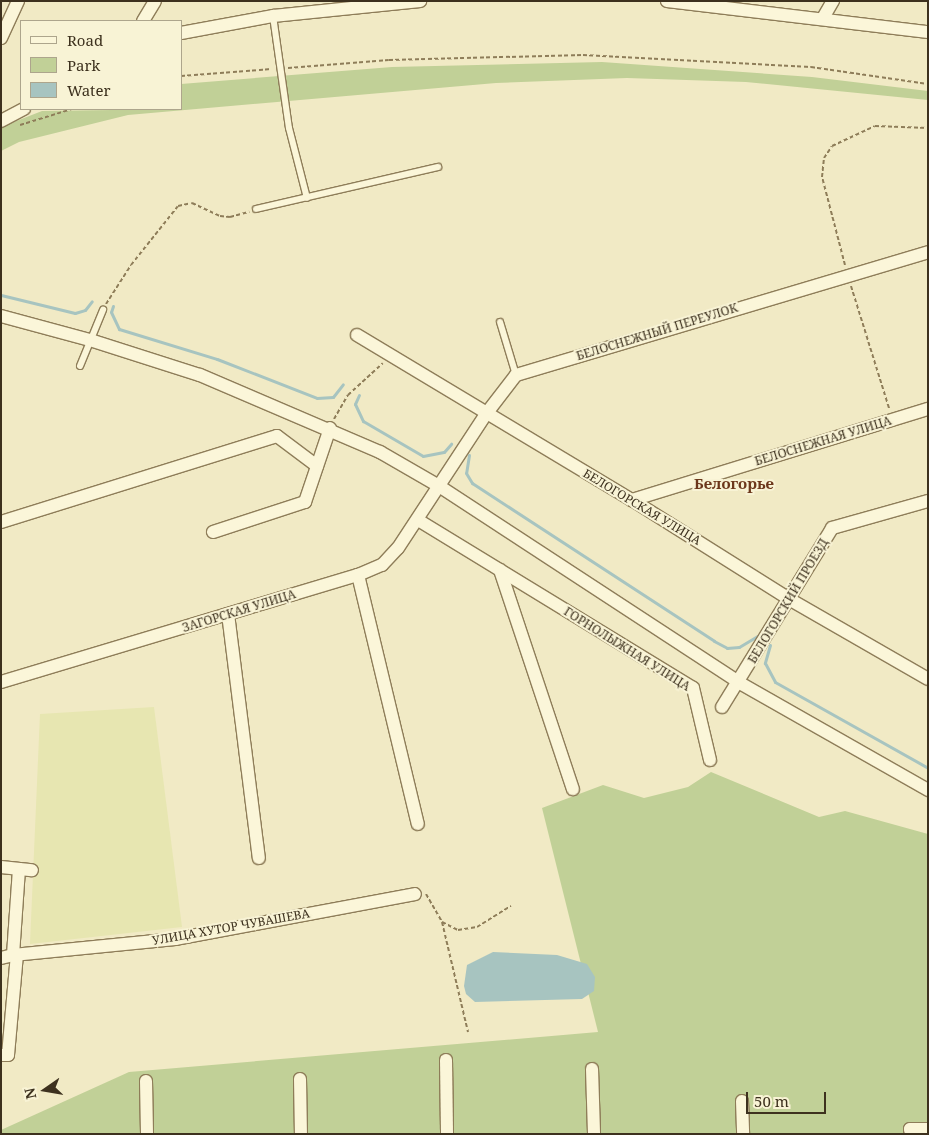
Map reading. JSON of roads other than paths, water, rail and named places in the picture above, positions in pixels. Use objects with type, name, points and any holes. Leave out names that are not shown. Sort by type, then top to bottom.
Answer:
[{"type":"street","points":[[1,38],[18,1]]},
{"type":"street","points":[[144,20],[155,1]]},
{"type":"street","points":[[182,32],[317,7],[420,1]]},
{"type":"street","points":[[667,1],[823,18],[928,32]]},
{"type":"street","points":[[823,18],[833,1]]},
{"type":"street","points":[[1,121],[22,110]]},
{"type":"street","name":"БЕЛОСНЕЖНЫЙ ПЕРЕУЛОК","points":[[516,375],[928,252]]},
{"type":"street","points":[[1,316],[90,340],[200,375],[330,428],[380,452],[439,486],[738,682],[928,790]]},
{"type":"street","name":"БЕЛОГОРСКАЯ УЛИЦА","points":[[357,335],[632,500],[789,599],[928,679]]},
{"type":"street","points":[[439,486],[486,414],[516,375]]},
{"type":"street","name":"БЕЛОСНЕЖНАЯ УЛИЦА","points":[[632,500],[928,408]]},
{"type":"street","points":[[213,532],[305,502],[330,428]]},
{"type":"street","points":[[1,522],[277,436],[317,466]]},
{"type":"street","name":"ЗАГОРСКАЯ УЛИЦА","points":[[1,682],[358,575],[382,564],[418,520],[439,486]]},
{"type":"street","name":"БЕЛОГОРСКИЙ ПРОЕЗД","points":[[722,707],[832,528],[928,501]]},
{"type":"street","name":"ГОРНОЛЫЖНАЯ УЛИЦА","points":[[418,520],[693,688],[710,760]]},
{"type":"street","points":[[500,570],[573,789]]},
{"type":"street","points":[[358,575],[418,824]]},
{"type":"street","points":[[228,614],[259,858]]},
{"type":"street","points":[[1,867],[32,870]]},
{"type":"street","points":[[1,1055],[8,1054],[10,956],[18,869]]},
{"type":"street","name":"УЛИЦА ХУТОР ЧУВАШЕВА","points":[[10,956],[175,939],[415,894]]},
{"type":"street","points":[[446,1060],[448,1134]]},
{"type":"street","points":[[592,1070],[594,1134]]},
{"type":"street","points":[[300,1079],[301,1134]]},
{"type":"street","points":[[146,1081],[147,1134]]},
{"type":"street","points":[[742,1101],[742,1134]]},
{"type":"street","points":[[911,1131],[928,1129]]},
{"type":"lane","points":[[273,16],[289,128],[307,198]]},
{"type":"lane","points":[[256,210],[438,167]]},
{"type":"lane","points":[[80,366],[103,310]]},
{"type":"lane","points":[[500,322],[516,375]]},
{"type":"water","points":[[493,952],[557,955],[587,964],[595,977],[594,991],[582,999],[475,1002],[466,994],[464,986],[467,965]]},
{"type":"waterway","points":[[1,295],[75,313],[85,310],[92,301]]},
{"type":"waterway","points":[[113,306],[111,312],[119,329],[217,359],[317,398],[333,397],[343,384]]},
{"type":"waterway","points":[[359,395],[355,404],[363,421],[423,456],[444,452],[451,444]]},
{"type":"waterway","points":[[469,455],[466,473],[472,483],[714,641],[727,648],[739,647],[757,636]]},
{"type":"waterway","points":[[770,645],[765,663],[775,682],[928,768]]},
{"type":"district","name":"Белогорье","points":[[734,484]]}]
